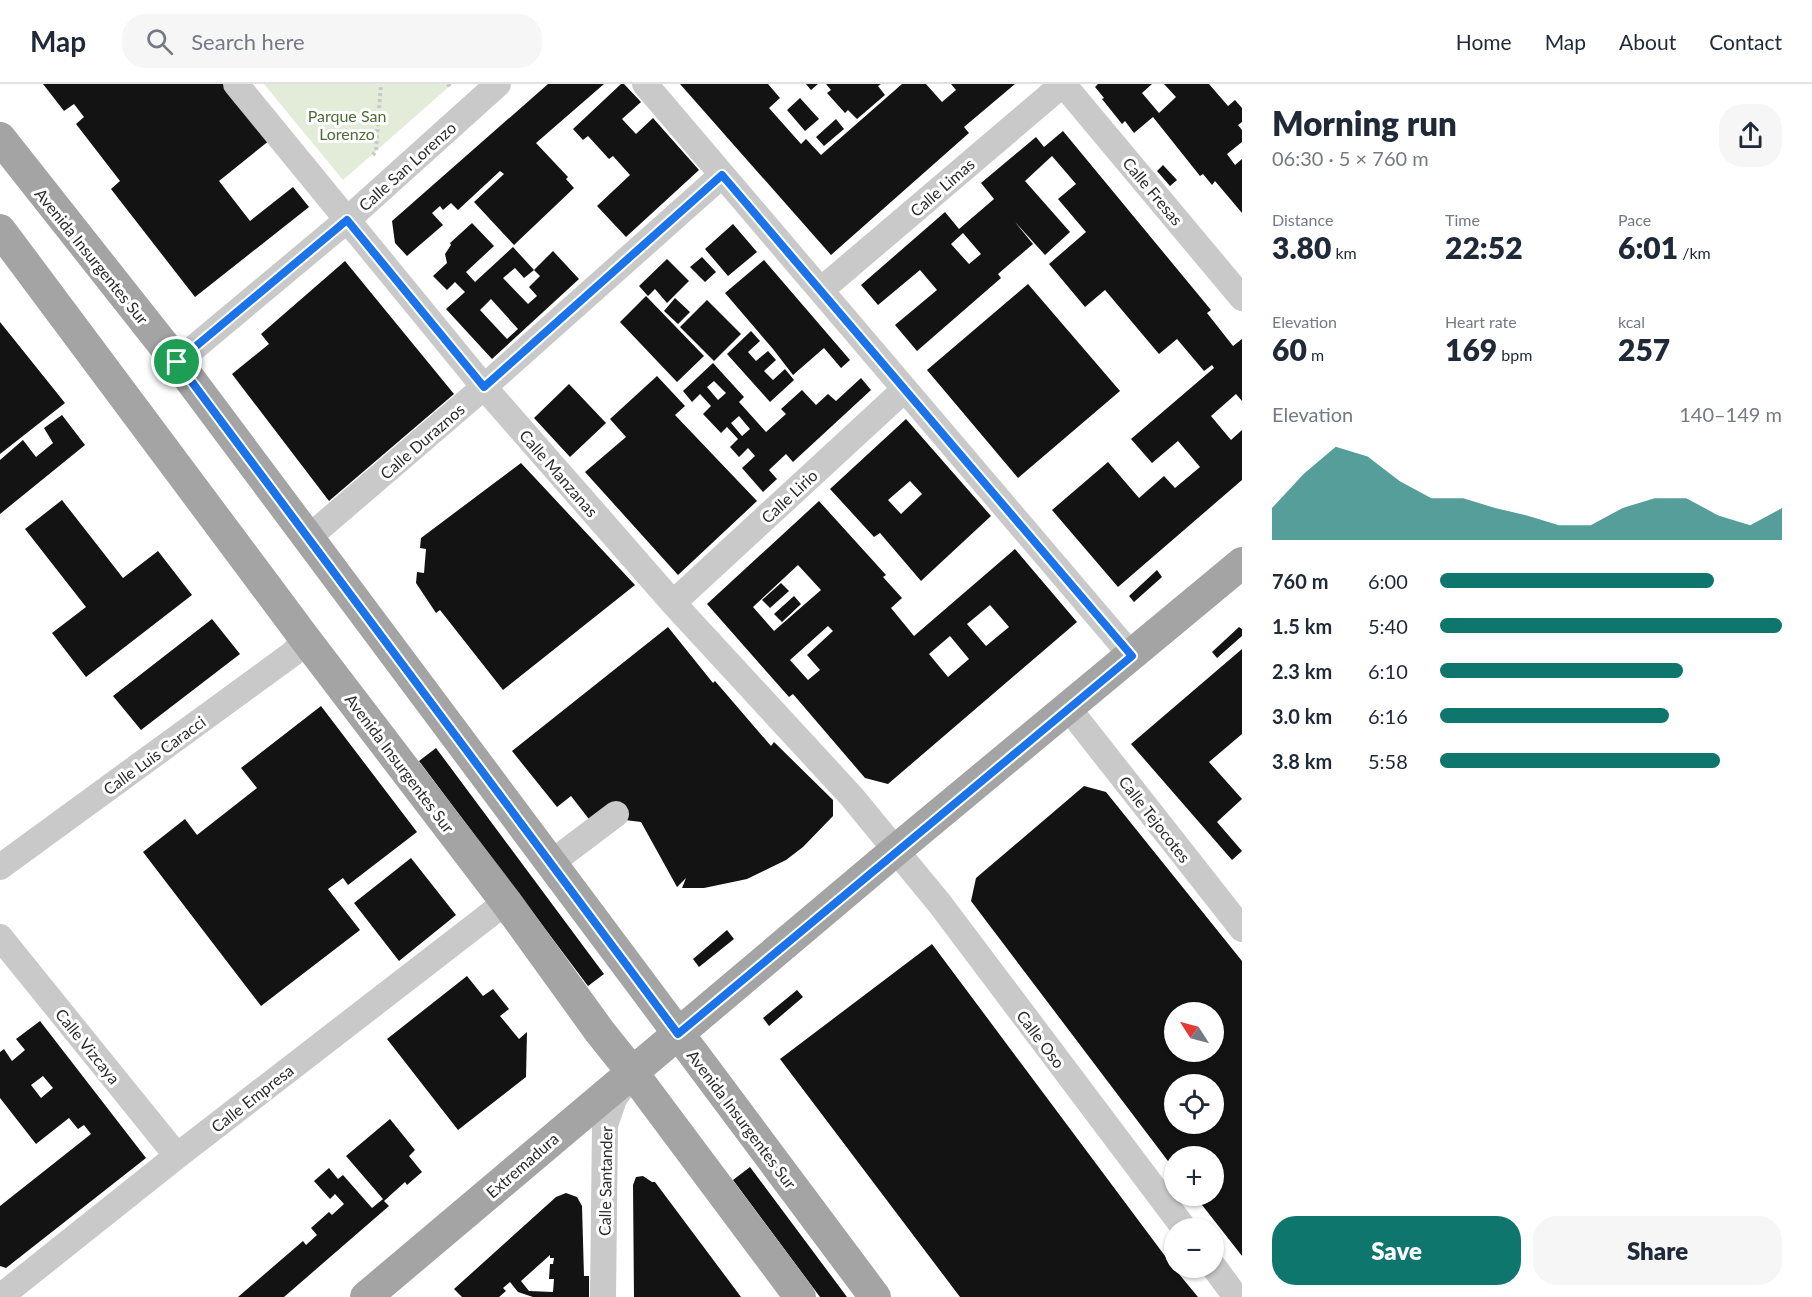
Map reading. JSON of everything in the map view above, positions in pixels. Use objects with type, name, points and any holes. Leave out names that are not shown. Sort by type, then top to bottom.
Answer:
[{"type":"main road","name":"Avenida Insurgentes Sur","points":[[0,138],[177,362],[875,1297]]},
{"type":"main road","name":"Avenida Insurgentes Sur","points":[[0,230],[800,1297]]},
{"type":"main road","name":"Extremadura","points":[[366,1297],[896,850],[1242,564]]},
{"type":"street","name":"Calle Manzanas","points":[[236,84],[484,387],[673,603],[852,796],[896,850]]},
{"type":"street","name":"Calle San Lorenzo","points":[[177,362],[347,220],[498,84]]},
{"type":"street","points":[[645,84],[1132,656]]},
{"type":"street","name":"Calle Limas","points":[[821,291],[1063,84]]},
{"type":"street","name":"Calle Fresas","points":[[1063,84],[1242,298]]},
{"type":"street","name":"Calle Duraznos","points":[[308,538],[484,387],[722,175]]},
{"type":"street","name":"Calle Lirio","points":[[673,603],[905,389]]},
{"type":"street","name":"Calle Luis Caracci","points":[[0,867],[292,654],[306,640]]},
{"type":"street","name":"Calle Tejocotes","points":[[1069,709],[1242,929]]},
{"type":"street","points":[[551,863],[616,814]]},
{"type":"street","name":"Calle Oso","points":[[896,850],[940,904],[1176,1218]]},
{"type":"street","name":"Calle Empresa","points":[[0,1297],[177,1156],[506,902]]},
{"type":"street","name":"Calle Vizcaya","points":[[0,937],[177,1156]]},
{"type":"street","name":"Calle Santander","points":[[603,1297],[605,1125],[614,1099],[632,1072]]},
{"type":"street","points":[[1222,1278],[1236,1297]]},
{"type":"path","points":[[373,155],[376,151],[381,84]]},
{"type":"green space","name":"Parque San Lorenzo","points":[[264,84],[452,84],[343,180]]},
{"type":"building","points":[[43,84],[225,84],[270,140],[219,181],[250,221],[293,187],[309,207],[195,297],[111,189],[120,181],[76,124],[84,117],[74,104],[64,111]]},
{"type":"building","points":[[548,84],[604,84],[536,143],[568,177],[566,179],[574,188],[514,245],[474,202],[504,174],[500,171],[458,210],[451,203],[443,210],[440,206],[432,213],[443,225],[407,256],[395,243],[392,221]]},
{"type":"building","points":[[621,84],[624,84],[641,102],[622,119],[636,134],[653,118],[699,170],[626,237],[597,206],[630,175],[613,156],[609,159],[588,136],[583,140],[573,129]]},
{"type":"building","points":[[680,84],[768,84],[780,98],[769,108],[801,144],[806,139],[821,155],[902,84],[926,84],[942,102],[956,90],[951,84],[1015,84],[964,127],[969,133],[831,255]]},
{"type":"building","points":[[806,84],[818,84],[811,90]]},
{"type":"building","points":[[826,84],[881,84],[878,86],[885,95],[857,119],[848,110],[845,113],[827,93],[831,90]]},
{"type":"building","points":[[1098,84],[1152,84],[1142,93],[1159,113],[1176,97],[1164,84],[1209,84],[1228,106],[1235,100],[1242,108],[1242,122],[1238,125],[1242,130],[1242,142],[1227,154],[1235,165],[1242,159],[1242,213],[1215,181],[1212,185],[1203,174],[1200,176],[1153,117],[1134,133],[1125,121],[1122,124],[1102,99],[1104,98],[1095,87]]},
{"type":"building","points":[[800,98],[819,119],[805,131],[787,110]]},
{"type":"building","points":[[836,119],[844,129],[824,146],[816,137]]},
{"type":"building","points":[[1063,131],[1211,310],[1207,313],[1233,346],[1242,339],[1242,401],[1236,394],[1211,416],[1231,440],[1242,430],[1242,480],[1118,587],[1052,510],[1108,462],[1139,498],[1164,476],[1175,488],[1200,467],[1178,441],[1152,463],[1131,439],[1214,368],[1212,365],[1204,371],[1177,339],[1159,354],[1105,290],[1085,307],[1049,264],[1086,232],[1058,199],[1076,184],[1052,156],[1025,181],[1070,232],[1045,255],[1015,222],[1033,244],[998,274],[1001,278],[917,351],[895,325],[937,290],[920,270],[878,305],[861,285],[945,212],[959,229],[994,199],[981,183],[1036,137],[1044,147]],"holes":[[[963,233],[981,254],[969,264],[951,244]]]},
{"type":"building","points":[[1163,165],[1177,180],[1170,186],[1157,171]]},
{"type":"building","points":[[472,223],[494,246],[466,272],[475,282],[513,247],[534,270],[553,251],[579,279],[492,359],[446,309],[465,292],[455,282],[447,290],[433,276],[447,263],[445,254],[450,243]],"holes":[[[515,268],[524,278],[534,270],[540,276],[529,287],[537,296],[528,304],[503,278]],[[491,299],[518,329],[507,339],[480,310]]]},
{"type":"building","points":[[733,224],[757,252],[728,276],[705,249]]},
{"type":"building","points":[[702,257],[716,272],[705,282],[690,267]]},
{"type":"building","points":[[667,259],[689,281],[667,303],[655,289],[648,296],[639,286]]},
{"type":"building","points":[[764,260],[850,360],[841,368],[824,348],[793,375],[725,293]]},
{"type":"building","points":[[345,261],[454,394],[329,501],[232,374],[269,344],[261,334]]},
{"type":"building","points":[[1028,284],[1120,391],[1018,478],[927,370]]},
{"type":"building","points":[[646,296],[704,356],[677,382],[620,322]]},
{"type":"building","points":[[675,298],[690,312],[678,324],[664,311]]},
{"type":"building","points":[[707,300],[741,334],[714,361],[680,327]]},
{"type":"building","points":[[0,322],[65,403],[0,454]]},
{"type":"building","points":[[751,331],[760,341],[748,352],[756,361],[768,351],[776,360],[764,371],[773,380],[785,369],[794,380],[770,402],[727,354]]},
{"type":"building","points":[[713,363],[744,397],[739,402],[766,432],[786,414],[781,409],[802,390],[816,405],[828,394],[836,401],[861,378],[871,390],[793,462],[786,454],[769,470],[777,479],[763,492],[742,468],[755,456],[748,448],[739,457],[730,447],[738,439],[727,427],[721,433],[703,414],[711,406],[700,394],[692,402],[683,391]],"holes":[[[714,381],[726,393],[718,400],[707,387]],[[739,416],[750,429],[742,436],[731,423]]]},
{"type":"building","points":[[657,376],[685,406],[675,415],[757,501],[678,575],[585,472],[626,437],[610,419]]},
{"type":"building","points":[[569,384],[606,423],[570,457],[534,418]]},
{"type":"building","points":[[62,415],[85,445],[0,514],[0,460],[23,440],[36,457],[53,443],[44,428]]},
{"type":"building","points":[[906,419],[991,516],[921,581],[880,533],[874,537],[830,489]],"holes":[[[910,481],[922,494],[901,514],[888,500]]]},
{"type":"building","points":[[521,463],[635,585],[503,690],[440,610],[436,613],[416,583],[417,572],[424,573],[426,549],[420,548],[421,538]]},
{"type":"building","points":[[62,500],[123,578],[158,551],[192,595],[86,677],[52,633],[86,607],[25,529]]},
{"type":"building","points":[[819,501],[886,575],[883,577],[902,598],[891,608],[914,636],[1015,549],[1077,622],[888,784],[865,778],[793,694],[789,697],[707,604]],"holes":[[[798,565],[821,590],[774,631],[753,607]],[[990,605],[1009,627],[986,646],[967,624]],[[828,626],[833,631],[807,655],[820,670],[808,680],[790,660]],[[950,636],[969,659],[948,677],[929,654]]]},
{"type":"building","points":[[1157,570],[1162,577],[1134,602],[1129,596]]},
{"type":"building","points":[[781,583],[789,591],[770,608],[762,600]]},
{"type":"building","points":[[794,596],[801,604],[782,622],[774,614]]},
{"type":"building","points":[[212,619],[240,654],[141,730],[113,696]]},
{"type":"building","points":[[668,627],[713,683],[715,681],[771,746],[774,742],[833,800],[833,816],[803,847],[786,860],[747,879],[704,888],[682,888],[686,878],[677,887],[641,822],[625,820],[592,823],[571,796],[557,807],[512,751]]},
{"type":"building","points":[[1239,627],[1242,629],[1242,636],[1217,658],[1212,652]]},
{"type":"building","points":[[1242,649],[1242,734],[1209,762],[1242,799],[1217,822],[1242,851],[1232,860],[1131,744]]},
{"type":"building","points":[[321,706],[417,832],[348,885],[343,878],[328,889],[360,930],[261,1006],[143,852],[185,819],[197,835],[257,788],[241,768]]},
{"type":"building","points":[[436,748],[604,974],[588,986],[419,761]]},
{"type":"building","points":[[1084,786],[1106,792],[1242,961],[1242,1256],[1224,1233],[1224,1218],[1212,1218],[1203,1206],[1224,1206],[1224,1146],[1164,1146],[1164,1156],[971,901],[976,878]]},
{"type":"building","points":[[411,858],[456,915],[399,961],[354,903]]},
{"type":"building","points":[[727,930],[734,939],[699,967],[693,959]]},
{"type":"building","points":[[932,944],[1164,1255],[1164,1278],[1182,1278],[1198,1297],[960,1297],[780,1059]]},
{"type":"building","points":[[467,976],[483,996],[493,989],[509,1009],[500,1016],[519,1039],[527,1032],[526,1077],[458,1130],[387,1039]]},
{"type":"building","points":[[797,990],[803,997],[769,1026],[763,1018]]},
{"type":"building","points":[[40,1021],[146,1158],[6,1268],[0,1266],[0,1206],[91,1134],[84,1125],[78,1129],[69,1118],[36,1144],[0,1098],[0,1052],[4,1049],[12,1061],[25,1050],[16,1039]],"holes":[[[43,1076],[53,1088],[41,1098],[31,1085]]]},
{"type":"building","points":[[390,1119],[415,1150],[409,1156],[422,1172],[407,1185],[405,1182],[384,1201],[389,1206],[284,1297],[238,1297],[303,1241],[306,1245],[317,1235],[311,1228],[329,1212],[332,1215],[344,1204],[335,1194],[330,1199],[314,1181],[329,1168],[338,1179],[343,1175],[372,1208],[383,1199],[346,1156]]},
{"type":"building","points":[[750,1167],[847,1297],[820,1297],[733,1180]]},
{"type":"building","points":[[643,1176],[655,1182],[741,1297],[634,1297],[633,1185],[636,1177]]},
{"type":"building","points":[[566,1193],[577,1197],[582,1206],[584,1276],[589,1276],[589,1297],[533,1297],[518,1292],[510,1282],[503,1288],[506,1291],[499,1297],[462,1297],[454,1289],[556,1197]],"holes":[[[550,1255],[550,1258],[554,1258],[553,1264],[550,1264],[549,1279],[554,1279],[553,1292],[529,1291],[521,1281]]]},
{"type":"route","points":[[722,175],[1132,656],[896,850],[678,1034],[177,362],[347,220],[484,387],[722,175]]}]
